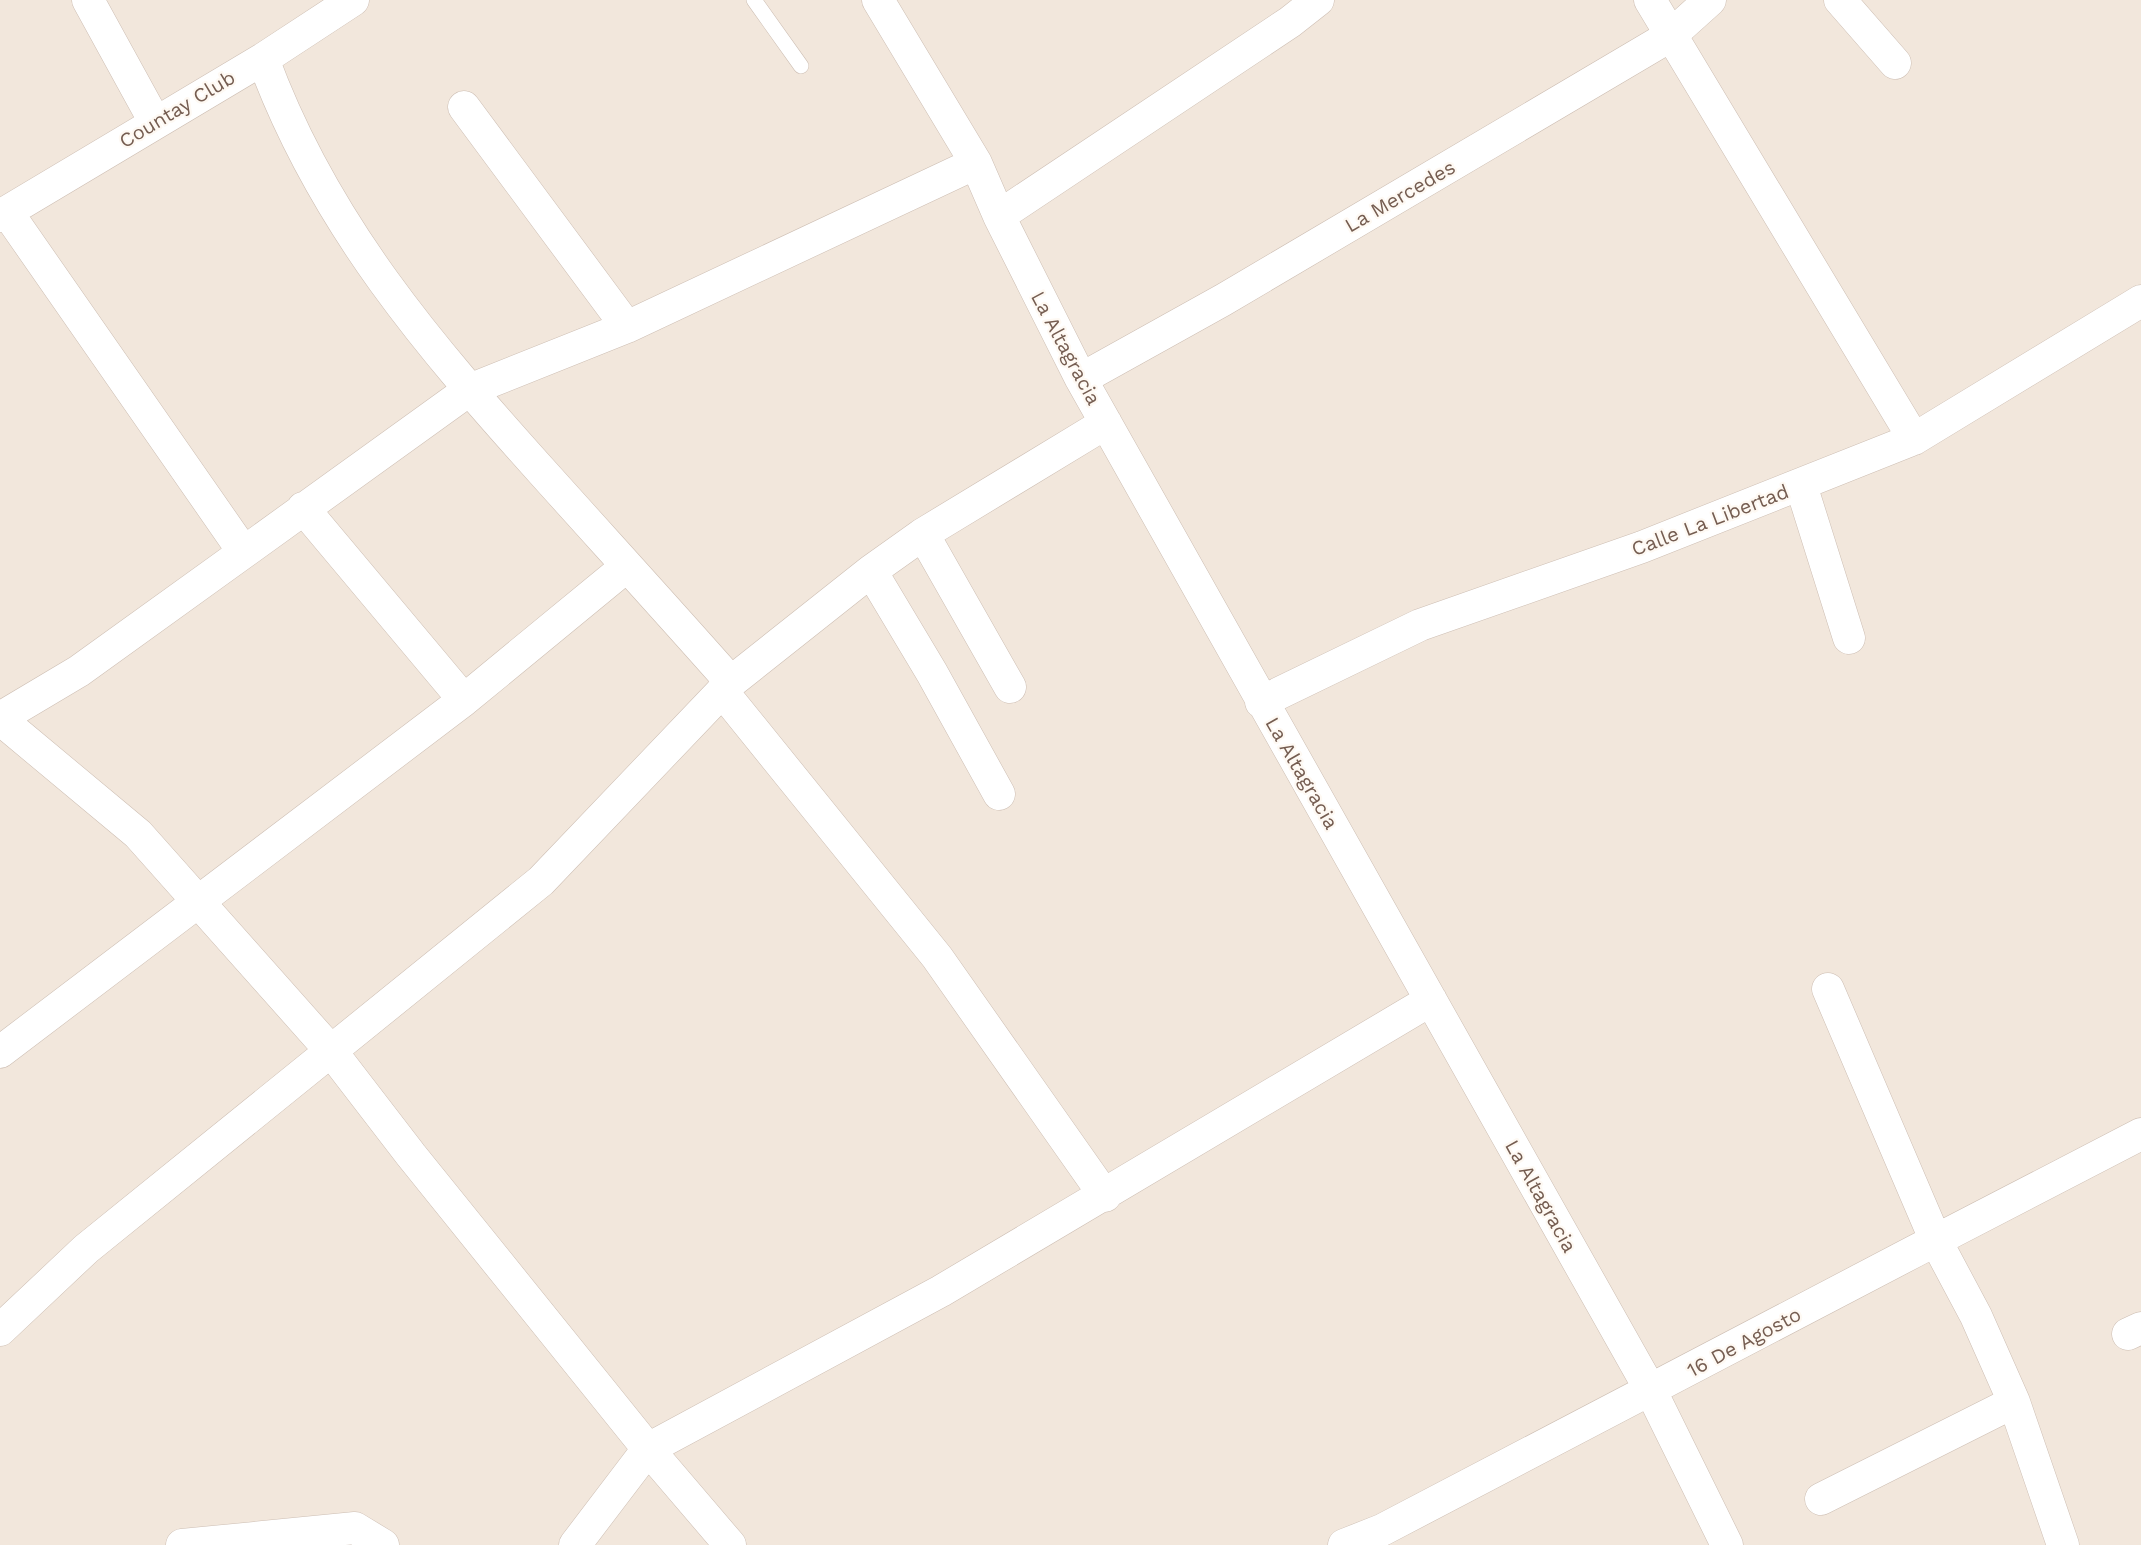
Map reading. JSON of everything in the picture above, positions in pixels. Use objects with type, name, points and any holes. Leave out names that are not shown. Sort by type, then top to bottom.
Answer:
[{"type":"street","points":[[88,0],[155,122]]},
{"type":"street","name":"La Altagracia","points":[[878,0],[976,163],[999,216],[1081,380],[1651,1391],[1727,1545]]},
{"type":"street","points":[[1650,0],[1914,439]]},
{"type":"street","name":"La Mercedes","points":[[1081,380],[1223,300],[1670,36],[1710,0]]},
{"type":"street","points":[[1840,0],[1895,63]]},
{"type":"street","name":"Countay Club","points":[[4,214],[263,59],[351,1]]},
{"type":"street","points":[[999,216],[1290,22],[1309,3]]},
{"type":"street","points":[[263,59],[278,101],[306,158],[352,237],[441,357],[627,566],[727,687],[937,957],[1105,1196]]},
{"type":"street","points":[[464,107],[627,327]]},
{"type":"street","points":[[730,1545],[648,1449],[411,1155],[331,1051],[199,901],[138,834],[0,719],[79,671],[469,390],[627,327],[976,163]]},
{"type":"street","points":[[4,214],[243,551]]},
{"type":"street","name":"Calle La Libertad","points":[[1262,702],[1420,625],[1642,547],[1914,439],[2141,301]]},
{"type":"street","points":[[0,1330],[86,1249],[541,881],[727,687],[871,571],[923,534],[1106,423]]},
{"type":"street","points":[[1801,485],[1849,638]]},
{"type":"street","points":[[303,508],[464,700]]},
{"type":"street","points":[[923,534],[1010,687]]},
{"type":"street","points":[[0,1052],[464,700],[627,566]]},
{"type":"street","points":[[871,571],[932,673],[999,794]]},
{"type":"street","points":[[1828,989],[1935,1239],[1976,1316],[2014,1402],[2063,1545]]},
{"type":"street","points":[[575,1545],[648,1449],[941,1291],[1105,1196],[1431,1000]]},
{"type":"street","name":"16 De Agosto","points":[[1344,1545],[1382,1530],[1651,1391],[1935,1239],[2141,1134]]},
{"type":"street","points":[[1821,1500],[2014,1402]]},
{"type":"street","points":[[182,1545],[355,1528],[383,1545]]},
{"type":"lane","points":[[754,0],[801,66]]},
{"type":"shaded area","points":[[0,0],[2141,0],[2141,1545],[0,1545]]}]
